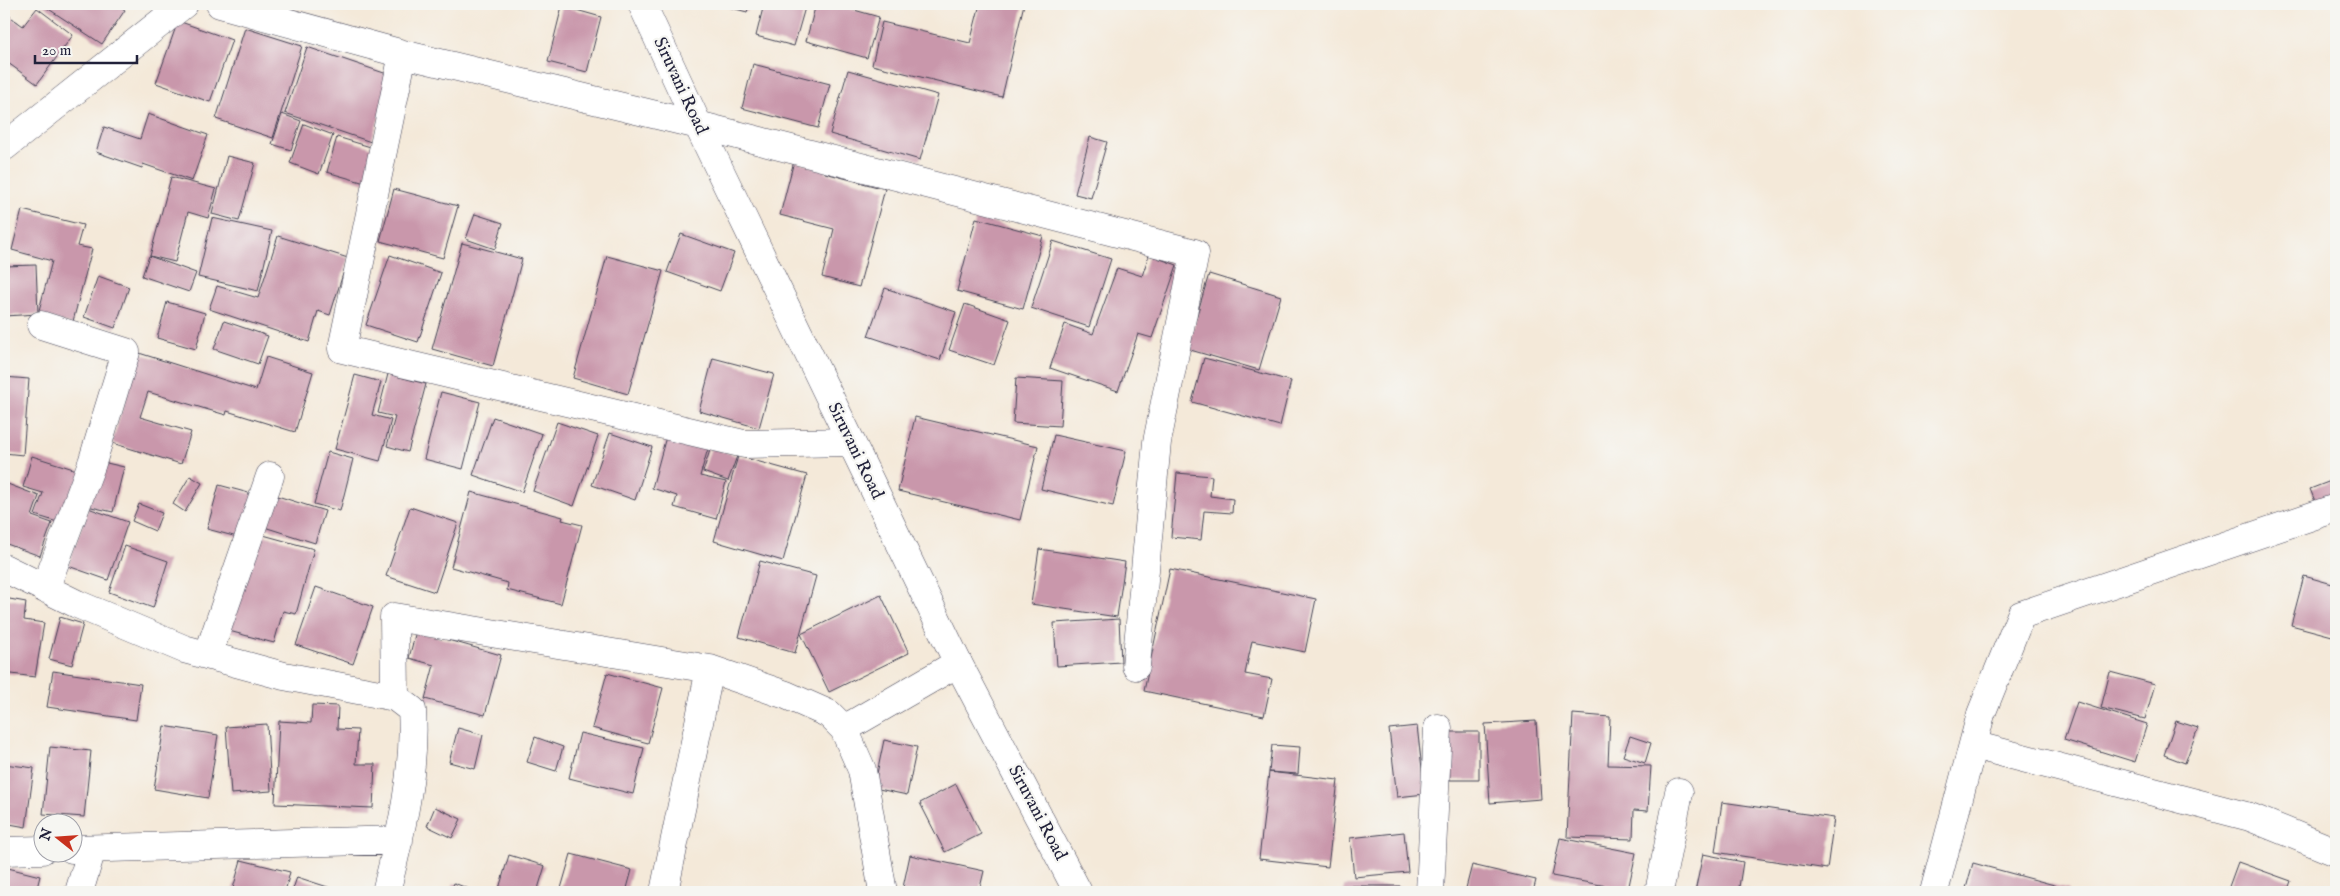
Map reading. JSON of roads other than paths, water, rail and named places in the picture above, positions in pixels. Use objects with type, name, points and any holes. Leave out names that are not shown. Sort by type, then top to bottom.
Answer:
[{"type":"street","points":[[4,147],[184,4]]},
{"type":"street","points":[[220,4],[404,54],[698,125],[1196,253],[1157,442],[1136,666]]},
{"type":"street","name":"Siruvani Road","points":[[642,4],[850,442],[958,663],[1078,892]]},
{"type":"street","points":[[404,54],[342,349],[744,444],[850,442]]},
{"type":"street","points":[[42,325],[126,352],[92,463],[45,589]]},
{"type":"street","points":[[208,655],[270,476]]},
{"type":"street","points":[[1934,892],[1981,714],[2021,615],[2336,508]]},
{"type":"street","points":[[4,568],[45,589],[184,649],[284,676],[395,697],[412,710],[414,740],[399,840],[386,892]]},
{"type":"street","points":[[395,697],[394,617],[710,669],[786,695],[829,714],[844,729],[862,770],[883,892]]},
{"type":"street","points":[[844,729],[958,663]]},
{"type":"street","points":[[664,892],[710,669]]},
{"type":"street","points":[[1430,892],[1438,728]]},
{"type":"street","points":[[1973,745],[2250,817],[2336,852]]},
{"type":"street","points":[[1659,892],[1679,792]]},
{"type":"street","points":[[82,849],[399,840]]},
{"type":"street","points":[[4,851],[32,850]]},
{"type":"street","points":[[79,892],[81,864]]}]
